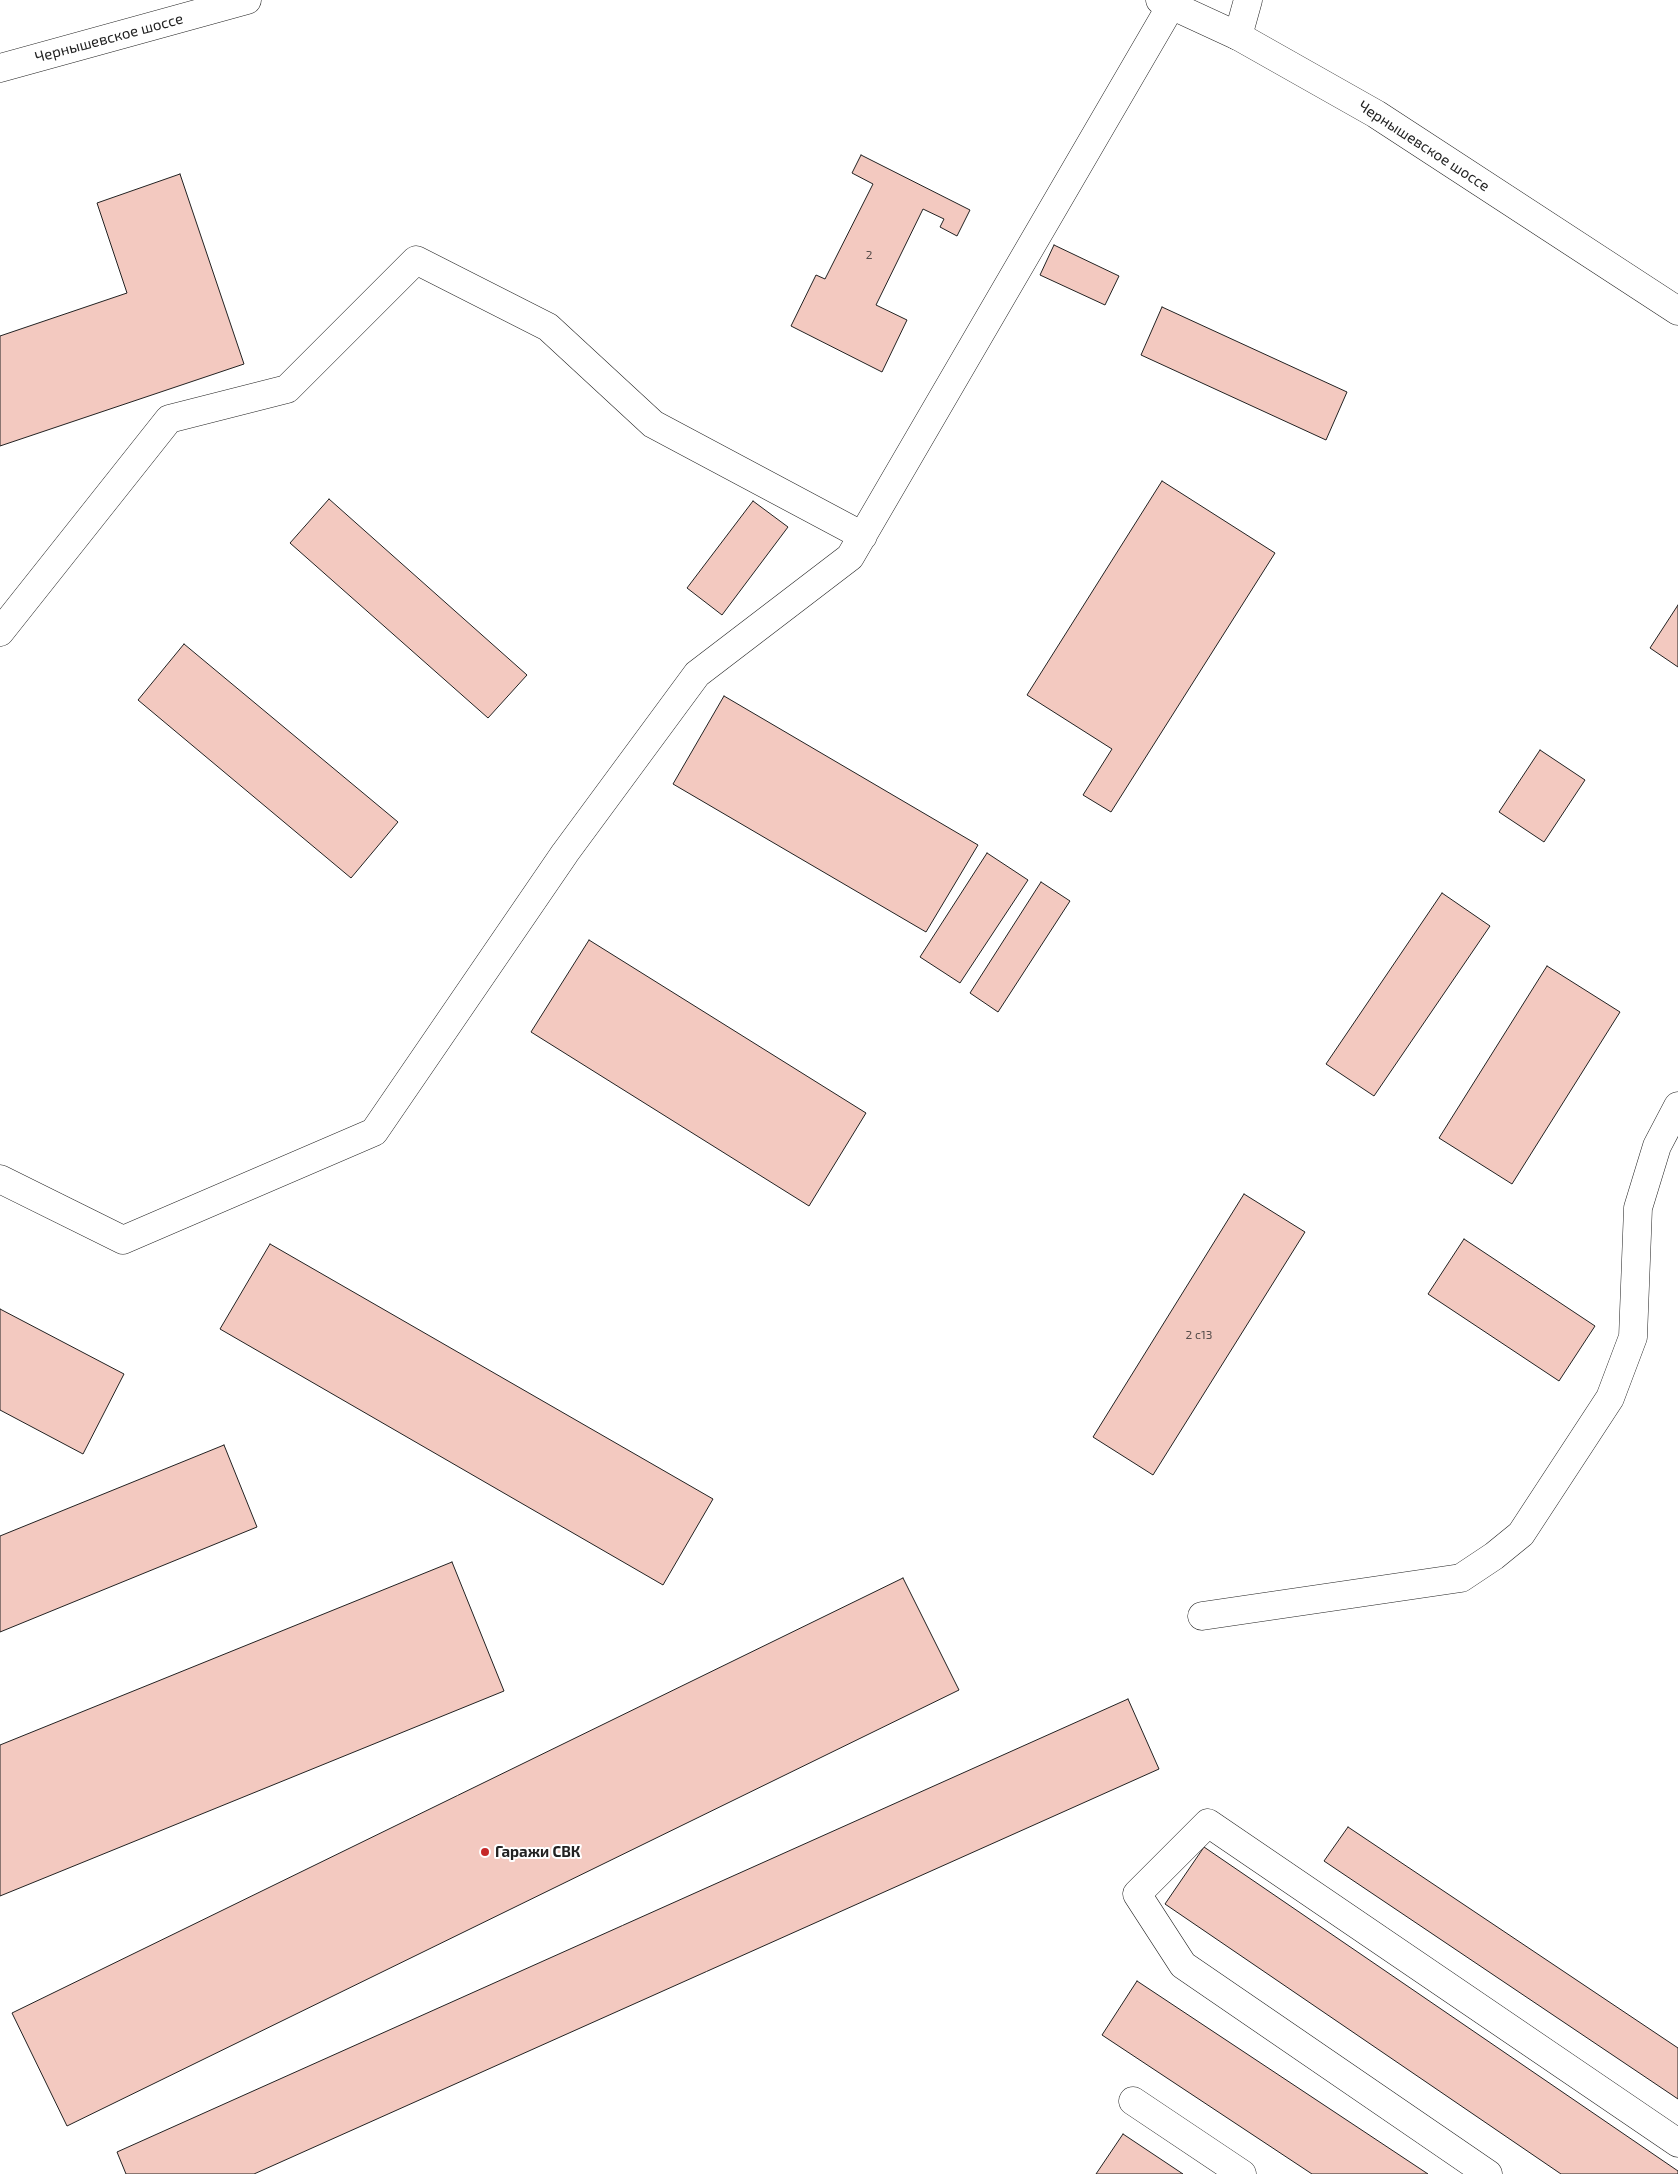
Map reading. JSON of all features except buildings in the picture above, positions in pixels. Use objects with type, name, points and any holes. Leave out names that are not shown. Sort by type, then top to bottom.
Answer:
[{"type":"main road","name":"Чернышевское шоссе","points":[[0,68],[247,0]]},
{"type":"main road","points":[[1238,36],[1248,0]]},
{"type":"main road","name":"Чернышевское шоссе","points":[[1166,2],[1238,36],[1376,114],[1678,311]]},
{"type":"main road","points":[[0,1179],[123,1240],[374,1132],[566,854],[697,674],[850,557],[1166,2]]},
{"type":"main road","points":[[0,632],[169,419],[288,389],[416,260],[548,328],[653,424],[863,536]]},
{"type":"main road","points":[[1202,1616],[1462,1578],[1521,1534],[1610,1398],[1633,1338],[1638,1208],[1657,1146],[1678,1106]]},
{"type":"main road","points":[[1488,2174],[1183,1965],[1137,1894],[1208,1823],[1678,2143]]},
{"type":"main road","points":[[1133,2101],[1242,2174]]},
{"type":"place","name":"Гаражи СВК","points":[[485,1852]]}]
